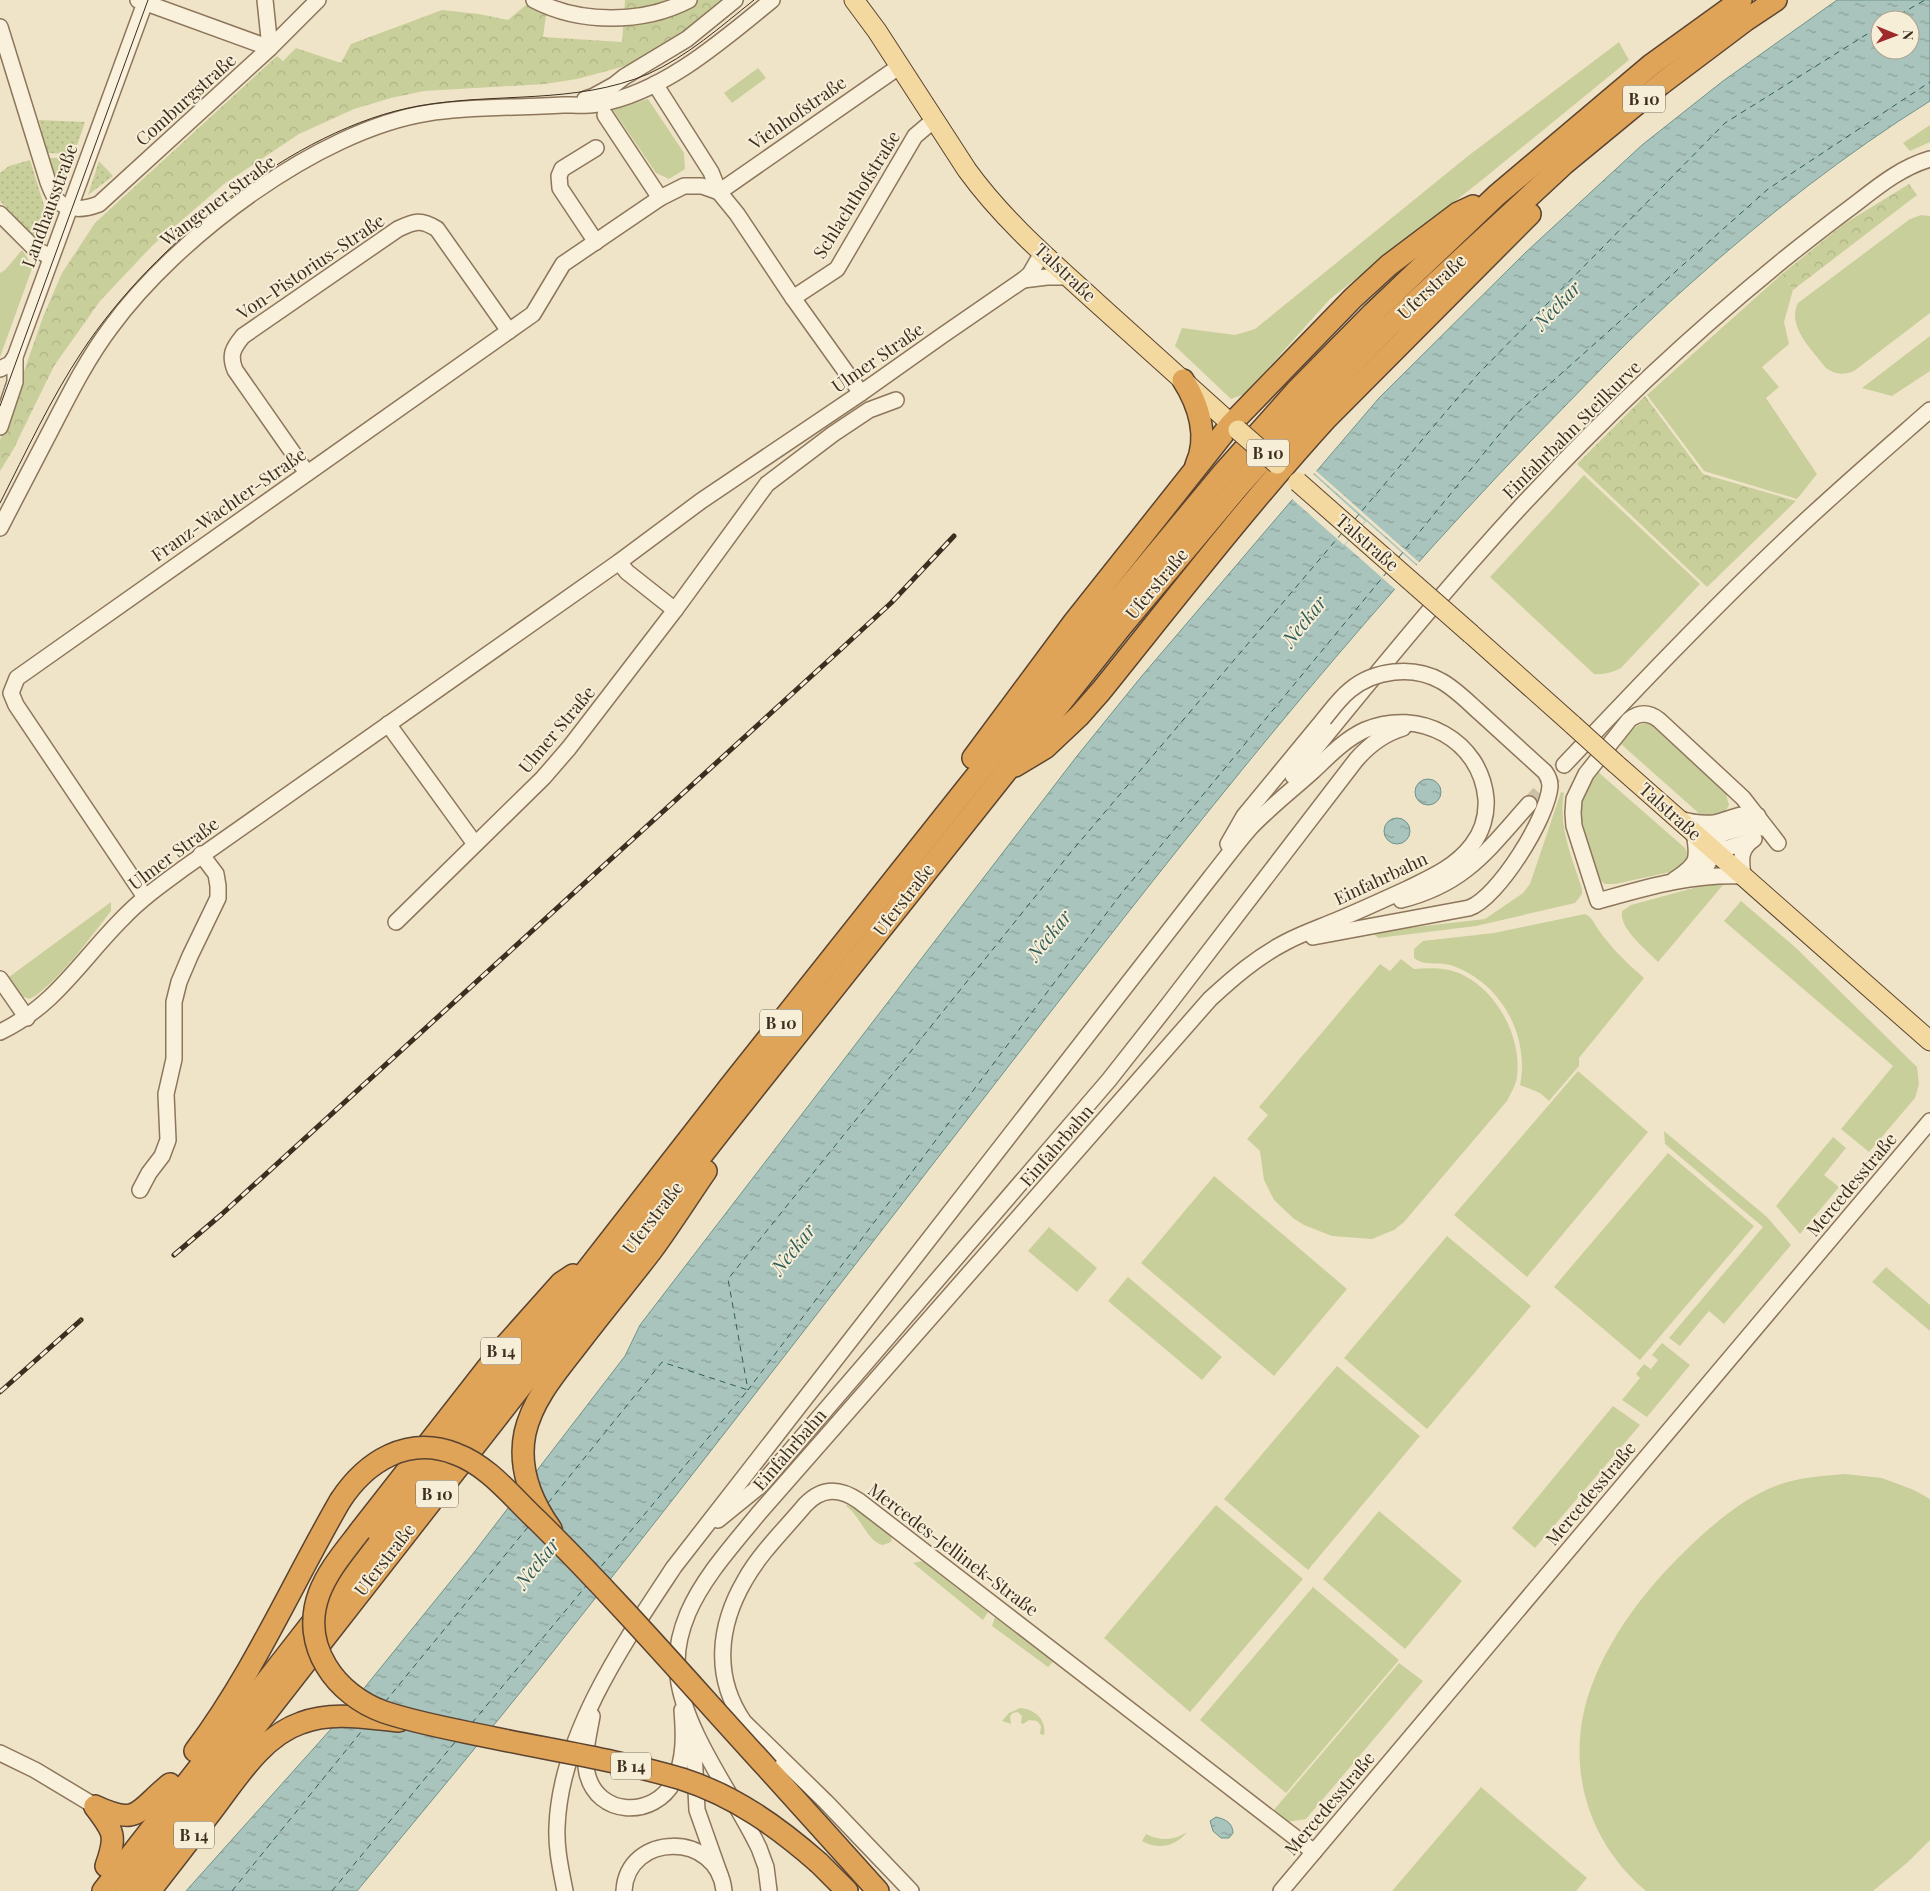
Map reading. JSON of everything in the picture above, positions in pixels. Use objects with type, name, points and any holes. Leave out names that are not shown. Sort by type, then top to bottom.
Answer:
[{"type":"highway","name":"Uferstraße","points":[[103,1891],[731,1085],[1112,606],[1223,473],[1289,398],[1373,313],[1496,195],[1651,66],[1741,0]]},
{"type":"highway","name":"Uferstraße","points":[[127,1891],[485,1431],[1005,773],[1121,627],[1239,486],[1310,406],[1388,328],[1564,164],[1661,84],[1746,20],[1776,0]]},
{"type":"highway","name":"B 10","points":[[1005,773],[1046,748],[1079,716],[1282,469],[1327,418],[1545,199],[1564,164]]},
{"type":"highway","name":"B 10","points":[[965,790],[974,756],[1069,630],[1195,469],[1235,427],[1317,333],[1353,298],[1390,265],[1458,213],[1496,195]]},
{"type":"highway","name":"B 10","points":[[1183,380],[1193,398],[1201,423],[1201,450],[1195,469]]},
{"type":"highway","points":[[566,1549],[537,1506],[529,1488],[524,1469],[523,1448],[530,1415],[552,1378],[666,1230],[710,1164],[748,1098]]},
{"type":"highway","name":"B 14","points":[[598,1258],[561,1283],[503,1348],[338,1559],[319,1594],[314,1625],[316,1644],[323,1663],[338,1683],[354,1697],[383,1712],[422,1723],[641,1768],[708,1789],[733,1800],[783,1833],[819,1863],[846,1891]]},
{"type":"highway","points":[[87,1891],[211,1730],[238,1687],[340,1501],[359,1475],[382,1458],[416,1448],[444,1450],[470,1460],[484,1470],[566,1549],[878,1891]]},
{"type":"highway","name":"B 14","points":[[150,1891],[238,1778],[269,1743],[284,1731],[301,1722],[322,1717],[341,1716],[422,1723]]},
{"type":"highway","points":[[95,1806],[113,1815],[127,1816],[134,1814],[141,1811],[152,1798],[170,1784]]},
{"type":"highway","points":[[95,1806],[114,1837],[113,1847],[106,1866]]},
{"type":"main road","name":"Talstraße","points":[[854,0],[877,30],[934,120],[980,187],[1042,253],[1282,469],[1930,1041]]},
{"type":"street","points":[[143,1],[270,48],[265,0]]},
{"type":"street","name":"Comburgstraße","points":[[69,207],[86,209],[99,204],[270,48],[318,0]]},
{"type":"street","points":[[534,0],[562,11],[597,17],[626,17],[650,14],[689,0]]},
{"type":"street","name":"Wangener Straße","points":[[564,105],[594,96],[614,85],[687,39],[735,0]]},
{"type":"street","name":"Wangener Straße","points":[[0,528],[84,366],[111,326],[158,273],[185,248],[222,217],[264,186],[321,150],[353,135],[390,122],[428,113],[484,108],[598,104],[637,92],[655,84],[715,46],[772,0]]},
{"type":"street","name":"Landhausstraße","points":[[0,427],[15,382],[15,357],[143,1]]},
{"type":"street","points":[[0,27],[48,182],[57,200],[69,207]]},
{"type":"street","name":"Viehhofstraße","points":[[719,192],[900,66]]},
{"type":"street","points":[[655,84],[711,172],[719,192],[737,214],[793,298],[861,393]]},
{"type":"street","points":[[605,114],[660,198],[684,186],[702,186],[719,192]]},
{"type":"street","name":"Schlachthofstraße","points":[[793,298],[837,269],[916,136],[934,120]]},
{"type":"street","points":[[596,148],[562,169],[559,183],[560,188],[596,242]]},
{"type":"street","name":"Einfahrbahn Steilkurve","points":[[1293,776],[1480,551],[1610,416],[1672,356],[1771,270],[1880,185],[1896,174],[1928,160]]},
{"type":"street","name":"Franz-Wachter-Straße","points":[[144,897],[16,704],[11,693],[17,678],[533,314],[563,264],[660,198]]},
{"type":"street","points":[[0,214],[35,249],[51,257]]},
{"type":"street","name":"Von-Pistorius-Straße","points":[[307,473],[235,370],[231,360],[232,353],[234,347],[243,336],[398,229],[412,222],[426,222],[437,229],[509,331]]},
{"type":"street","name":"Ulmer Straße","points":[[0,1032],[27,1018],[68,981],[121,920],[144,897],[201,854],[619,562],[701,501],[1023,280],[1030,274],[1042,253]]},
{"type":"street","name":"Ulmer Straße","points":[[1023,280],[1069,277]]},
{"type":"street","points":[[0,369],[10,364],[15,357]]},
{"type":"street","name":"Ulmer Straße","points":[[396,922],[543,778],[569,748],[675,610],[767,484],[833,434],[869,410],[896,400]]},
{"type":"street","points":[[1564,765],[1682,641],[1786,539],[1930,410]]},
{"type":"street","points":[[754,466],[767,484]]},
{"type":"street","points":[[619,562],[627,572],[675,610]]},
{"type":"street","points":[[1210,878],[1244,816],[1347,693],[1357,685],[1375,676],[1393,672],[1421,673],[1440,680],[1477,710],[1545,772],[1550,781],[1549,792],[1537,826],[1496,888],[1476,904],[1469,908],[1287,941]]},
{"type":"street","points":[[1693,878],[1708,865],[1711,854],[1710,847],[1728,848],[1754,839],[1764,839],[1778,843],[1767,829],[1748,819],[1743,798],[1659,720],[1646,714],[1638,715],[1629,720],[1581,781],[1574,799],[1573,819],[1598,901],[1673,881],[1720,875],[1743,876],[1741,854],[1746,845],[1754,839]]},
{"type":"street","name":"Einfahrbahn","points":[[565,1891],[559,1861],[557,1827],[561,1790],[579,1733],[594,1700],[623,1644],[674,1567],[1210,878],[1251,828],[1351,738],[1366,730],[1405,722],[1421,724],[1445,733],[1463,746],[1482,777],[1485,790],[1486,804],[1482,826],[1474,843],[1452,865],[1431,878],[1287,941],[1249,964],[1210,999],[759,1513],[729,1550],[696,1597],[683,1626],[677,1662],[683,1738],[682,1757],[673,1783],[663,1796],[655,1802],[638,1808],[628,1808],[611,1803],[596,1792],[590,1782],[586,1759],[594,1700]]},
{"type":"street","points":[[388,724],[476,844]]},
{"type":"street","name":"Einfahrbahn","points":[[699,1535],[761,1486],[1102,1087],[1168,1005],[1366,748],[1387,734],[1421,724]]},
{"type":"street","name":"Talstraße","points":[[1727,784],[1733,802],[1732,813],[1728,818]]},
{"type":"street","points":[[1366,908],[1421,894],[1443,886],[1486,852],[1529,804]]},
{"type":"street","points":[[1677,818],[1705,823],[1728,818]]},
{"type":"street","name":"Talstraße","points":[[1728,818],[1748,819],[1752,825],[1767,829]]},
{"type":"street","points":[[1673,881],[1694,863],[1698,852],[1694,833],[1718,835],[1748,819]]},
{"type":"street","points":[[140,1190],[149,1173],[162,1156],[168,1140],[166,1094],[174,1059],[174,1002],[179,982],[218,898],[216,874],[201,854]]},
{"type":"street","points":[[0,979],[27,1018]]},
{"type":"street","name":"Mercedesstraße","points":[[1281,1891],[1930,1121]]},
{"type":"street","name":"Mercedes-Jellinek-Straße","points":[[911,1891],[826,1802],[744,1722],[734,1708],[724,1681],[724,1635],[731,1608],[738,1593],[754,1565],[805,1505],[816,1495],[828,1491],[843,1492],[859,1502],[1314,1852]]},
{"type":"street","name":"Einfahrbahn","points":[[680,1691],[699,1739],[759,1848],[766,1867],[769,1891]]},
{"type":"street","name":"Einfahrbahn","points":[[686,1708],[694,1751],[697,1810],[724,1891]]},
{"type":"street","points":[[0,1753],[35,1770],[95,1806]]},
{"type":"street","points":[[624,1891],[628,1874],[636,1863],[646,1854],[658,1848],[669,1846],[681,1846],[702,1854],[720,1875]]},
{"type":"green space","points":[[625,0],[731,0],[653,57],[618,68],[577,79],[545,84],[424,91],[354,109],[299,134],[224,184],[153,245],[100,301],[54,366],[13,450],[0,471],[0,440],[43,317],[62,273],[95,223],[277,56],[283,61],[296,48],[341,63],[351,44],[442,10],[479,14],[508,20],[526,5],[546,15],[543,37],[622,42]]},
{"type":"green space","points":[[1619,42],[1629,60],[1477,184],[1330,299],[1245,394],[1231,399],[1175,346],[1182,328],[1235,335],[1255,329],[1468,156]]},
{"type":"green space","points":[[758,68],[766,78],[732,103],[724,93]]},
{"type":"green space","points":[[648,99],[684,153],[685,169],[669,179],[656,173],[613,110]]},
{"type":"green space","points":[[39,120],[85,122],[74,154],[47,153]]},
{"type":"green space","points":[[1930,125],[1930,142],[1910,151],[1903,143]]},
{"type":"green space","points":[[48,158],[72,158],[60,190]]},
{"type":"green space","points":[[30,160],[51,228],[44,239],[33,236],[0,201],[0,173],[9,166]]},
{"type":"green space","points":[[99,161],[113,176],[88,195]]},
{"type":"green space","points":[[1909,184],[1917,195],[1793,290],[1782,274],[1844,224]]},
{"type":"green space","points":[[1921,215],[1930,216],[1930,313],[1854,371],[1840,374],[1829,370],[1808,346],[1798,329],[1795,312],[1798,303],[1910,219]]},
{"type":"green space","points":[[22,250],[33,266],[0,357],[0,273],[5,270]]},
{"type":"green space","points":[[1782,274],[1793,290],[1784,322],[1789,344],[1762,367],[1779,387],[1766,398],[1817,474],[1797,499],[1704,471],[1647,395]]},
{"type":"green space","points":[[1930,336],[1930,371],[1892,396],[1862,388]]},
{"type":"green space","points":[[1645,396],[1703,474],[1796,501],[1707,587],[1577,464]]},
{"type":"green space","points":[[1584,475],[1700,584],[1621,668],[1601,674],[1594,674],[1490,577]]},
{"type":"green space","points":[[1647,723],[1656,727],[1726,794],[1729,805],[1723,815],[1703,817],[1621,744],[1635,727]]},
{"type":"green space","points":[[1597,771],[1685,848],[1688,854],[1686,862],[1675,871],[1615,884],[1605,884],[1597,878],[1580,814],[1582,796]]},
{"type":"green space","points":[[1561,792],[1564,793],[1564,830],[1582,889],[1582,894],[1575,903],[1476,926],[1378,938],[1372,932],[1485,919],[1523,893],[1530,884]]},
{"type":"green space","points":[[1719,883],[1723,885],[1658,962],[1629,932],[1622,918],[1622,911],[1631,905],[1708,884]]},
{"type":"green space","points":[[1741,901],[1795,947],[1917,1067],[1919,1084],[1915,1098],[1869,1152],[1841,1129],[1893,1066],[1724,921]]},
{"type":"green space","points":[[111,902],[111,911],[84,946],[49,985],[29,999],[22,996],[9,977]]},
{"type":"green space","points":[[1585,914],[1591,918],[1603,936],[1625,961],[1644,978],[1579,1058],[1579,1066],[1549,1101],[1540,1093],[1520,1085],[1522,1066],[1520,1047],[1508,1012],[1497,997],[1483,983],[1468,973],[1450,965],[1418,961],[1414,958],[1414,949],[1423,941],[1494,933]]},
{"type":"green space","points":[[1401,959],[1414,969],[1427,968],[1457,972],[1476,983],[1487,993],[1497,1004],[1505,1018],[1516,1047],[1518,1062],[1516,1080],[1507,1101],[1404,1222],[1394,1230],[1372,1239],[1332,1236],[1304,1225],[1293,1218],[1274,1200],[1264,1180],[1260,1151],[1247,1139],[1268,1115],[1259,1107],[1380,964],[1390,971]]},
{"type":"green space","points":[[1578,1071],[1648,1132],[1527,1277],[1454,1215]]},
{"type":"green space","points":[[1664,1131],[1767,1217],[1791,1245],[1724,1324],[1709,1311],[1680,1346],[1669,1338],[1763,1227],[1665,1144]]},
{"type":"green space","points":[[1833,1137],[1846,1148],[1824,1175],[1839,1187],[1800,1234],[1776,1206]]},
{"type":"green space","points":[[1668,1153],[1754,1226],[1640,1360],[1554,1287]]},
{"type":"green space","points":[[1214,1176],[1347,1289],[1274,1376],[1141,1263]]},
{"type":"green space","points":[[1049,1227],[1097,1268],[1077,1292],[1028,1251]]},
{"type":"green space","points":[[1447,1236],[1531,1306],[1427,1429],[1344,1358]]},
{"type":"green space","points":[[1886,1267],[1930,1305],[1930,1331],[1872,1282]]},
{"type":"green space","points":[[1128,1277],[1222,1357],[1202,1380],[1108,1301]]},
{"type":"green space","points":[[1662,1343],[1690,1365],[1647,1417],[1622,1400],[1640,1378],[1636,1374],[1644,1364],[1651,1369],[1658,1360],[1652,1355]]},
{"type":"green space","points":[[1337,1366],[1420,1436],[1308,1570],[1224,1499]]},
{"type":"green space","points":[[1613,1406],[1640,1425],[1535,1548],[1512,1528]]},
{"type":"green space","points":[[1845,1474],[1882,1478],[1914,1490],[1930,1499],[1930,1840],[1908,1862],[1873,1891],[1646,1891],[1625,1870],[1607,1847],[1594,1822],[1585,1796],[1580,1768],[1580,1739],[1584,1711],[1600,1665],[1640,1600],[1689,1547],[1724,1516],[1750,1498],[1786,1482]]},
{"type":"green space","points":[[848,1504],[892,1536],[891,1542],[883,1545],[873,1539],[846,1506]]},
{"type":"green space","points":[[1216,1505],[1303,1579],[1190,1712],[1104,1638]]},
{"type":"green space","points":[[1379,1511],[1462,1581],[1405,1649],[1323,1579]]},
{"type":"green space","points":[[922,1561],[988,1612],[983,1620],[913,1563]]},
{"type":"green space","points":[[1313,1587],[1399,1660],[1286,1793],[1200,1720]]},
{"type":"green space","points":[[995,1617],[1053,1662],[1048,1667],[992,1626]]},
{"type":"green space","points":[[1399,1663],[1423,1681],[1306,1819],[1287,1822],[1273,1811]]},
{"type":"green space","points":[[1020,1708],[1039,1716],[1044,1725],[1044,1735],[1040,1734],[1041,1726],[1037,1721],[1029,1720],[1023,1724],[1021,1723],[1022,1716],[1018,1712],[1010,1716],[1011,1724],[1002,1721],[1009,1713]]},
{"type":"green space","points":[[1481,1787],[1587,1878],[1576,1891],[1392,1891]]},
{"type":"green space","points":[[1187,1832],[1172,1844],[1154,1846],[1142,1841],[1146,1834],[1156,1838],[1167,1839]]},
{"type":"water","name":"Neckar","points":[[1837,0],[1930,0],[1930,101],[1867,142],[1777,210],[1670,302],[1529,443],[1398,585],[1274,731],[1153,880],[727,1431],[495,1724],[357,1891],[186,1891],[331,1729],[472,1555],[625,1356],[640,1325],[1077,756],[1141,677],[1379,398],[1525,253],[1642,145],[1723,81]]},
{"type":"water","points":[[1428,779],[1437,783],[1441,792],[1437,801],[1428,805],[1419,801],[1415,792],[1419,783]]},
{"type":"water","points":[[1397,818],[1406,822],[1410,831],[1406,840],[1397,844],[1388,840],[1384,831],[1388,822]]},
{"type":"water","points":[[1216,1817],[1225,1820],[1232,1827],[1233,1833],[1229,1838],[1221,1838],[1213,1831],[1210,1821]]},
{"type":"pier","points":[[1315,470],[1421,564],[1419,566],[1313,472]]},
{"type":"pier","points":[[1312,473],[1365,521],[1344,545],[1291,498]]},
{"type":"pier","points":[[1366,521],[1418,567],[1397,591],[1345,545]]},
{"type":"ferry route","points":[[1908,10],[1925,0]]},
{"type":"ferry route","points":[[1355,519],[1478,374],[1725,123],[1870,32]]},
{"type":"ferry route","points":[[1399,557],[1516,414],[1768,189],[1930,82]]},
{"type":"ferry route","points":[[1342,533],[1071,852],[728,1279],[748,1390],[1121,894],[1387,572]]},
{"type":"ferry route","points":[[548,1503],[662,1362],[748,1390],[599,1569]]},
{"type":"ferry route","points":[[385,1702],[528,1527]]},
{"type":"ferry route","points":[[472,1723],[586,1586]]},
{"type":"ferry route","points":[[232,1891],[365,1727]]},
{"type":"ferry route","points":[[332,1891],[456,1741]]},
{"type":"tunnel","points":[[1529,804],[1564,765]]},
{"type":"tram line","points":[[0,406],[148,0]]},
{"type":"tram line","points":[[0,503],[60,387],[83,350],[112,311],[147,271],[186,233],[230,197],[276,165],[324,138],[372,118],[419,106],[477,99],[564,94],[620,84],[648,74],[677,59],[754,0]]},
{"type":"railway","points":[[174,1255],[222,1214],[891,603],[954,536]]},
{"type":"railway","points":[[0,1392],[81,1320]]}]
